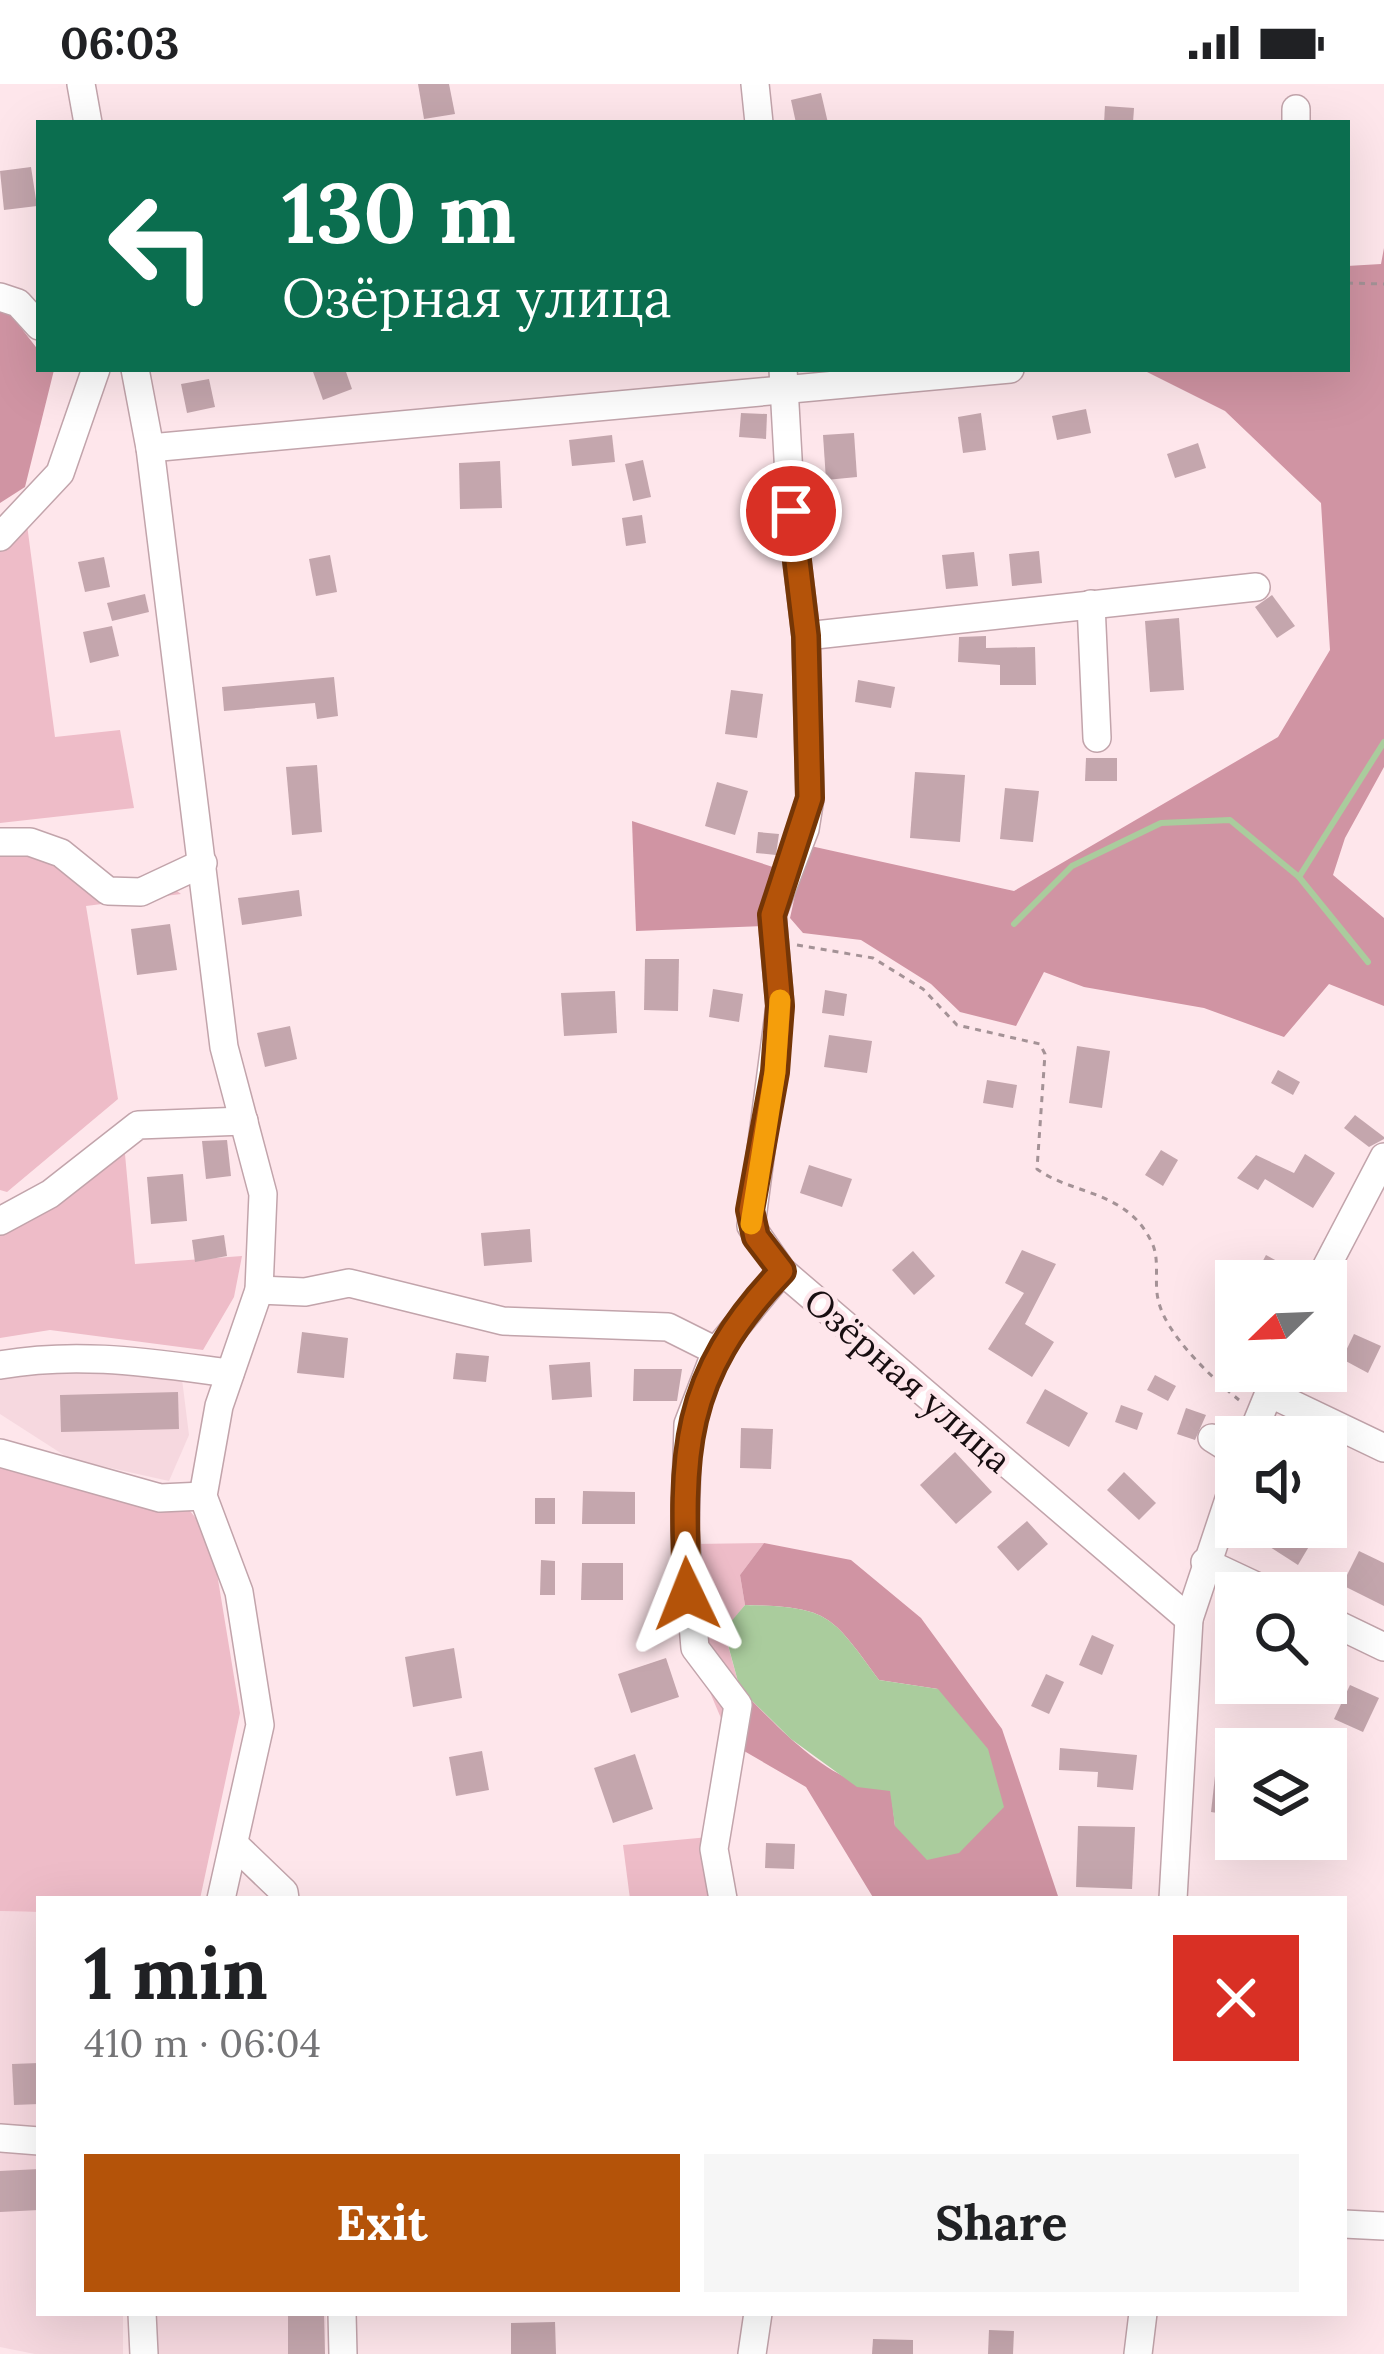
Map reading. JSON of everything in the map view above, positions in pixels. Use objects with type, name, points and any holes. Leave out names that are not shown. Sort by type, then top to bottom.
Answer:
[{"type":"street","points":[[81,84],[87,120]]},
{"type":"street","points":[[755,84],[759,120]]},
{"type":"street","points":[[0,297],[36,317]]},
{"type":"street","points":[[136,372],[150,448],[224,1047],[263,1193],[259,1289],[230,1373],[202,1496],[239,1592],[260,1725],[222,1896]]},
{"type":"street","points":[[150,448],[784,381],[954,372]]},
{"type":"street","name":"Озёрная улица","points":[[784,381],[791,511],[806,636],[810,798],[772,915],[780,1006],[775,1072],[750,1220],[782,1271],[1189,1619]]},
{"type":"street","points":[[0,537],[60,473],[91,382]]},
{"type":"street","points":[[806,636],[1256,586]]},
{"type":"street","points":[[1091,604],[1097,738]]},
{"type":"street","points":[[0,842],[30,842],[61,853],[108,891],[141,892],[203,863]]},
{"type":"street","points":[[0,1221],[50,1194],[138,1125],[244,1121]]},
{"type":"street","points":[[1330,1260],[1381,1168]]},
{"type":"street","points":[[722,1896],[713,1850],[738,1705],[695,1648],[685,1530],[688,1424],[716,1351],[782,1271]]},
{"type":"street","points":[[259,1289],[305,1292],[349,1283],[503,1322],[668,1327],[716,1351]]},
{"type":"street","points":[[0,1365],[103,1355],[150,1366],[230,1373]]},
{"type":"street","points":[[1264,1404],[1384,1448]]},
{"type":"street","points":[[0,1453],[160,1498],[202,1496]]},
{"type":"street","points":[[1173,1896],[1189,1619],[1215,1535]]},
{"type":"street","points":[[1205,1562],[1226,1572]]},
{"type":"street","points":[[1347,1629],[1384,1647]]},
{"type":"street","points":[[235,1845],[285,1896]]},
{"type":"street","points":[[0,2138],[36,2141]]},
{"type":"street","points":[[1347,2224],[1384,2226]]},
{"type":"street","points":[[142,2316],[145,2354]]},
{"type":"street","points":[[342,2316],[343,2354]]},
{"type":"street","points":[[752,2354],[758,2316]]},
{"type":"street","points":[[1138,2354],[1143,2316]]},
{"type":"path","points":[[1350,283],[1384,284]]},
{"type":"path","points":[[775,943],[873,958],[922,988],[957,1025],[1040,1044],[1045,1054],[1037,1169],[1099,1192],[1135,1221],[1153,1244],[1162,1316],[1196,1361],[1264,1404]]},
{"type":"shaded area","points":[[1384,248],[1384,767],[1345,838],[1333,875],[1384,918],[1384,1006],[1329,984],[1284,1037],[1204,1008],[1084,987],[1044,972],[1016,1026],[960,1012],[931,984],[861,940],[803,933],[790,918],[806,845],[1014,891],[1278,737],[1330,650],[1321,503],[1225,411],[1147,372],[1350,372],[1350,266],[1381,264]]},
{"type":"shaded area","points":[[0,309],[8,311],[36,347],[36,372],[54,372],[25,487],[0,503]]},
{"type":"shaded area","points":[[26,517],[55,737],[120,730],[134,808],[0,823],[0,550]]},
{"type":"shaded area","points":[[632,821],[782,870],[764,926],[636,931]]},
{"type":"shaded area","points":[[28,836],[91,884],[163,881],[181,894],[86,906],[118,1099],[7,1192],[0,1190],[0,837]]},
{"type":"shaded area","points":[[123,1132],[135,1264],[242,1256],[234,1297],[203,1350],[50,1330],[0,1338],[0,1219]]},
{"type":"shaded area","points":[[0,1364],[181,1371],[189,1435],[169,1481],[70,1459],[0,1414]]},
{"type":"shaded area","points":[[0,1463],[178,1496],[211,1537],[240,1713],[201,1896],[36,1896],[36,1912],[0,1911]]},
{"type":"shaded area","points":[[764,1543],[740,1575],[745,1605],[724,1631],[740,1689],[732,1744],[706,1683],[693,1544]]},
{"type":"shaded area","points":[[764,1543],[851,1560],[921,1618],[1002,1729],[1058,1896],[872,1896],[806,1787],[732,1744],[740,1689],[827,1767],[868,1786],[891,1790],[895,1826],[938,1689],[879,1680],[826,1618],[795,1608],[745,1605],[740,1575]]},
{"type":"shaded area","points":[[745,1605],[812,1612],[838,1628],[879,1680],[938,1689],[988,1749],[1004,1807],[959,1853],[927,1860],[895,1826],[890,1791],[857,1787],[791,1739],[740,1689],[724,1630]]},
{"type":"shaded area","points":[[709,1837],[711,1896],[630,1896],[623,1845]]},
{"type":"shaded area","points":[[0,1911],[36,1912],[36,2316],[123,2316],[123,2354],[35,2354],[0,2347]]},
{"type":"shaded area","points":[[157,2316],[326,2316],[325,2354],[153,2354]]},
{"type":"building","points":[[418,84],[449,84],[455,114],[424,119]]},
{"type":"building","points":[[821,93],[827,120],[795,120],[791,100]]},
{"type":"building","points":[[1105,106],[1134,108],[1133,120],[1104,120]]},
{"type":"building","points":[[31,167],[36,206],[4,210],[0,171]]},
{"type":"building","points":[[313,372],[346,372],[352,389],[323,400]]},
{"type":"building","points":[[209,379],[215,407],[187,413],[181,384]]},
{"type":"building","points":[[1086,409],[1091,433],[1057,440],[1052,416]]},
{"type":"building","points":[[741,413],[767,414],[766,439],[739,437]]},
{"type":"building","points":[[981,413],[986,450],[963,453],[958,417]]},
{"type":"building","points":[[854,433],[857,477],[826,480],[823,435]]},
{"type":"building","points":[[612,435],[615,462],[572,466],[569,440]]},
{"type":"building","points":[[1198,443],[1206,468],[1175,478],[1167,454]]},
{"type":"building","points":[[643,460],[651,497],[633,501],[625,464]]},
{"type":"building","points":[[500,461],[502,508],[460,509],[459,463]]},
{"type":"building","points":[[642,515],[646,543],[626,546],[622,518]]},
{"type":"building","points":[[1039,551],[1042,583],[1012,586],[1009,554]]},
{"type":"building","points":[[974,552],[978,586],[946,589],[942,555]]},
{"type":"building","points":[[330,555],[337,592],[316,596],[309,559]]},
{"type":"building","points":[[104,557],[110,587],[85,592],[78,562]]},
{"type":"building","points":[[145,594],[149,612],[112,621],[107,603]]},
{"type":"building","points":[[1272,595],[1295,626],[1277,638],[1255,607]]},
{"type":"building","points":[[1179,618],[1184,690],[1150,692],[1145,621]]},
{"type":"building","points":[[112,626],[119,656],[90,663],[83,632]]},
{"type":"building","points":[[986,636],[986,648],[1035,647],[1036,685],[1000,685],[1000,665],[958,662],[959,637]]},
{"type":"building","points":[[334,677],[338,716],[317,719],[315,703],[224,711],[222,687]]},
{"type":"building","points":[[858,680],[895,687],[891,708],[855,702]]},
{"type":"building","points":[[731,690],[763,694],[757,738],[725,734]]},
{"type":"building","points":[[1086,758],[1117,758],[1117,781],[1085,781]]},
{"type":"building","points":[[317,765],[322,832],[292,835],[286,767]]},
{"type":"building","points":[[915,772],[965,775],[960,842],[910,838]]},
{"type":"building","points":[[717,782],[748,791],[735,835],[705,826]]},
{"type":"building","points":[[1005,788],[1039,791],[1033,842],[1000,839]]},
{"type":"building","points":[[758,832],[779,834],[776,855],[756,853]]},
{"type":"building","points":[[299,890],[302,916],[242,925],[238,898]]},
{"type":"building","points":[[170,924],[177,970],[137,975],[131,929]]},
{"type":"building","points":[[645,959],[679,959],[678,1011],[644,1010]]},
{"type":"building","points":[[713,989],[743,994],[739,1022],[709,1017]]},
{"type":"building","points":[[825,990],[847,994],[844,1016],[822,1013]]},
{"type":"building","points":[[615,991],[617,1033],[564,1036],[561,993]]},
{"type":"building","points":[[290,1026],[297,1059],[265,1067],[257,1033]]},
{"type":"building","points":[[829,1035],[872,1041],[867,1073],[824,1067]]},
{"type":"building","points":[[1077,1046],[1110,1051],[1102,1108],[1069,1103]]},
{"type":"building","points":[[1278,1070],[1300,1082],[1293,1095],[1271,1083]]},
{"type":"building","points":[[987,1080],[1017,1085],[1013,1108],[983,1103]]},
{"type":"building","points":[[1355,1115],[1384,1139],[1369,1147],[1344,1128]]},
{"type":"building","points":[[227,1140],[231,1176],[206,1179],[202,1141]]},
{"type":"building","points":[[1161,1150],[1178,1160],[1163,1186],[1145,1175]]},
{"type":"building","points":[[1305,1154],[1335,1173],[1313,1208],[1265,1179],[1258,1190],[1237,1178],[1256,1155],[1294,1173]]},
{"type":"building","points":[[809,1165],[852,1179],[842,1207],[800,1193]]},
{"type":"building","points":[[183,1174],[187,1221],[151,1224],[147,1177]]},
{"type":"building","points":[[530,1229],[532,1262],[484,1266],[481,1233]]},
{"type":"building","points":[[224,1235],[227,1256],[195,1262],[192,1240]]},
{"type":"building","points":[[1022,1250],[1056,1264],[1025,1324],[1054,1342],[1032,1377],[988,1349],[1024,1293],[1005,1283]]},
{"type":"building","points":[[913,1251],[935,1276],[914,1295],[892,1270]]},
{"type":"building","points":[[302,1332],[348,1338],[344,1378],[297,1373]]},
{"type":"building","points":[[1354,1334],[1381,1346],[1368,1373],[1347,1362]]},
{"type":"building","points":[[456,1353],[489,1356],[486,1382],[453,1379]]},
{"type":"building","points":[[590,1362],[592,1397],[552,1400],[549,1365]]},
{"type":"building","points":[[634,1369],[682,1369],[677,1401],[633,1401]]},
{"type":"building","points":[[1155,1375],[1176,1386],[1168,1401],[1147,1390]]},
{"type":"building","points":[[1045,1389],[1088,1413],[1069,1447],[1026,1423]]},
{"type":"building","points":[[178,1392],[179,1429],[61,1432],[60,1395]]},
{"type":"building","points":[[1121,1405],[1143,1413],[1137,1430],[1115,1422]]},
{"type":"building","points":[[1186,1408],[1206,1415],[1195,1440],[1177,1434]]},
{"type":"building","points":[[741,1428],[773,1429],[771,1469],[740,1468]]},
{"type":"building","points":[[955,1452],[992,1492],[956,1524],[920,1485]]},
{"type":"building","points":[[1124,1472],[1156,1503],[1139,1520],[1107,1490]]},
{"type":"building","points":[[583,1491],[635,1492],[635,1524],[582,1524]]},
{"type":"building","points":[[535,1498],[555,1498],[555,1524],[535,1524]]},
{"type":"building","points":[[1027,1521],[1048,1544],[1018,1571],[997,1547]]},
{"type":"building","points":[[1272,1548],[1308,1548],[1298,1565]]},
{"type":"building","points":[[1359,1551],[1384,1563],[1384,1606],[1347,1588],[1347,1575]]},
{"type":"building","points":[[541,1560],[555,1561],[555,1595],[540,1595]]},
{"type":"building","points":[[582,1563],[623,1563],[623,1600],[581,1600]]},
{"type":"building","points":[[1092,1635],[1114,1645],[1102,1675],[1079,1665]]},
{"type":"building","points":[[454,1648],[462,1698],[413,1707],[405,1657]]},
{"type":"building","points":[[666,1658],[679,1697],[631,1713],[618,1674]]},
{"type":"building","points":[[1046,1674],[1064,1682],[1049,1714],[1031,1706]]},
{"type":"building","points":[[1350,1685],[1379,1698],[1363,1732],[1334,1719],[1341,1704],[1347,1704]]},
{"type":"building","points":[[1060,1748],[1137,1755],[1133,1790],[1097,1787],[1098,1772],[1059,1770]]},
{"type":"building","points":[[482,1751],[489,1790],[456,1796],[449,1757]]},
{"type":"building","points":[[635,1754],[653,1809],[613,1823],[594,1768]]},
{"type":"building","points":[[1078,1826],[1135,1827],[1132,1889],[1076,1887]]},
{"type":"building","points":[[766,1843],[795,1844],[794,1869],[765,1868]]},
{"type":"building","points":[[36,2063],[36,2104],[14,2105],[12,2064]]},
{"type":"building","points":[[36,2169],[36,2210],[0,2212],[0,2171]]},
{"type":"building","points":[[288,2316],[324,2316],[325,2354],[288,2354]]},
{"type":"building","points":[[555,2322],[556,2354],[511,2354],[511,2323]]},
{"type":"building","points":[[989,2330],[1014,2331],[1013,2354],[988,2354]]},
{"type":"building","points":[[873,2339],[913,2340],[913,2354],[872,2354]]},
{"type":"waterway","points":[[1368,962],[1299,877],[1384,742]]},
{"type":"waterway","points":[[1014,924],[1072,866],[1161,823],[1230,820],[1299,877]]},
{"type":"slow traffic","points":[[751,1224],[775,1072],[780,1000]]},
{"type":"route","points":[[687,1594],[688,1424],[716,1351],[782,1271],[756,1237],[750,1210],[775,1072],[780,1006],[772,915],[805,830],[810,798],[806,636],[791,511]]}]
